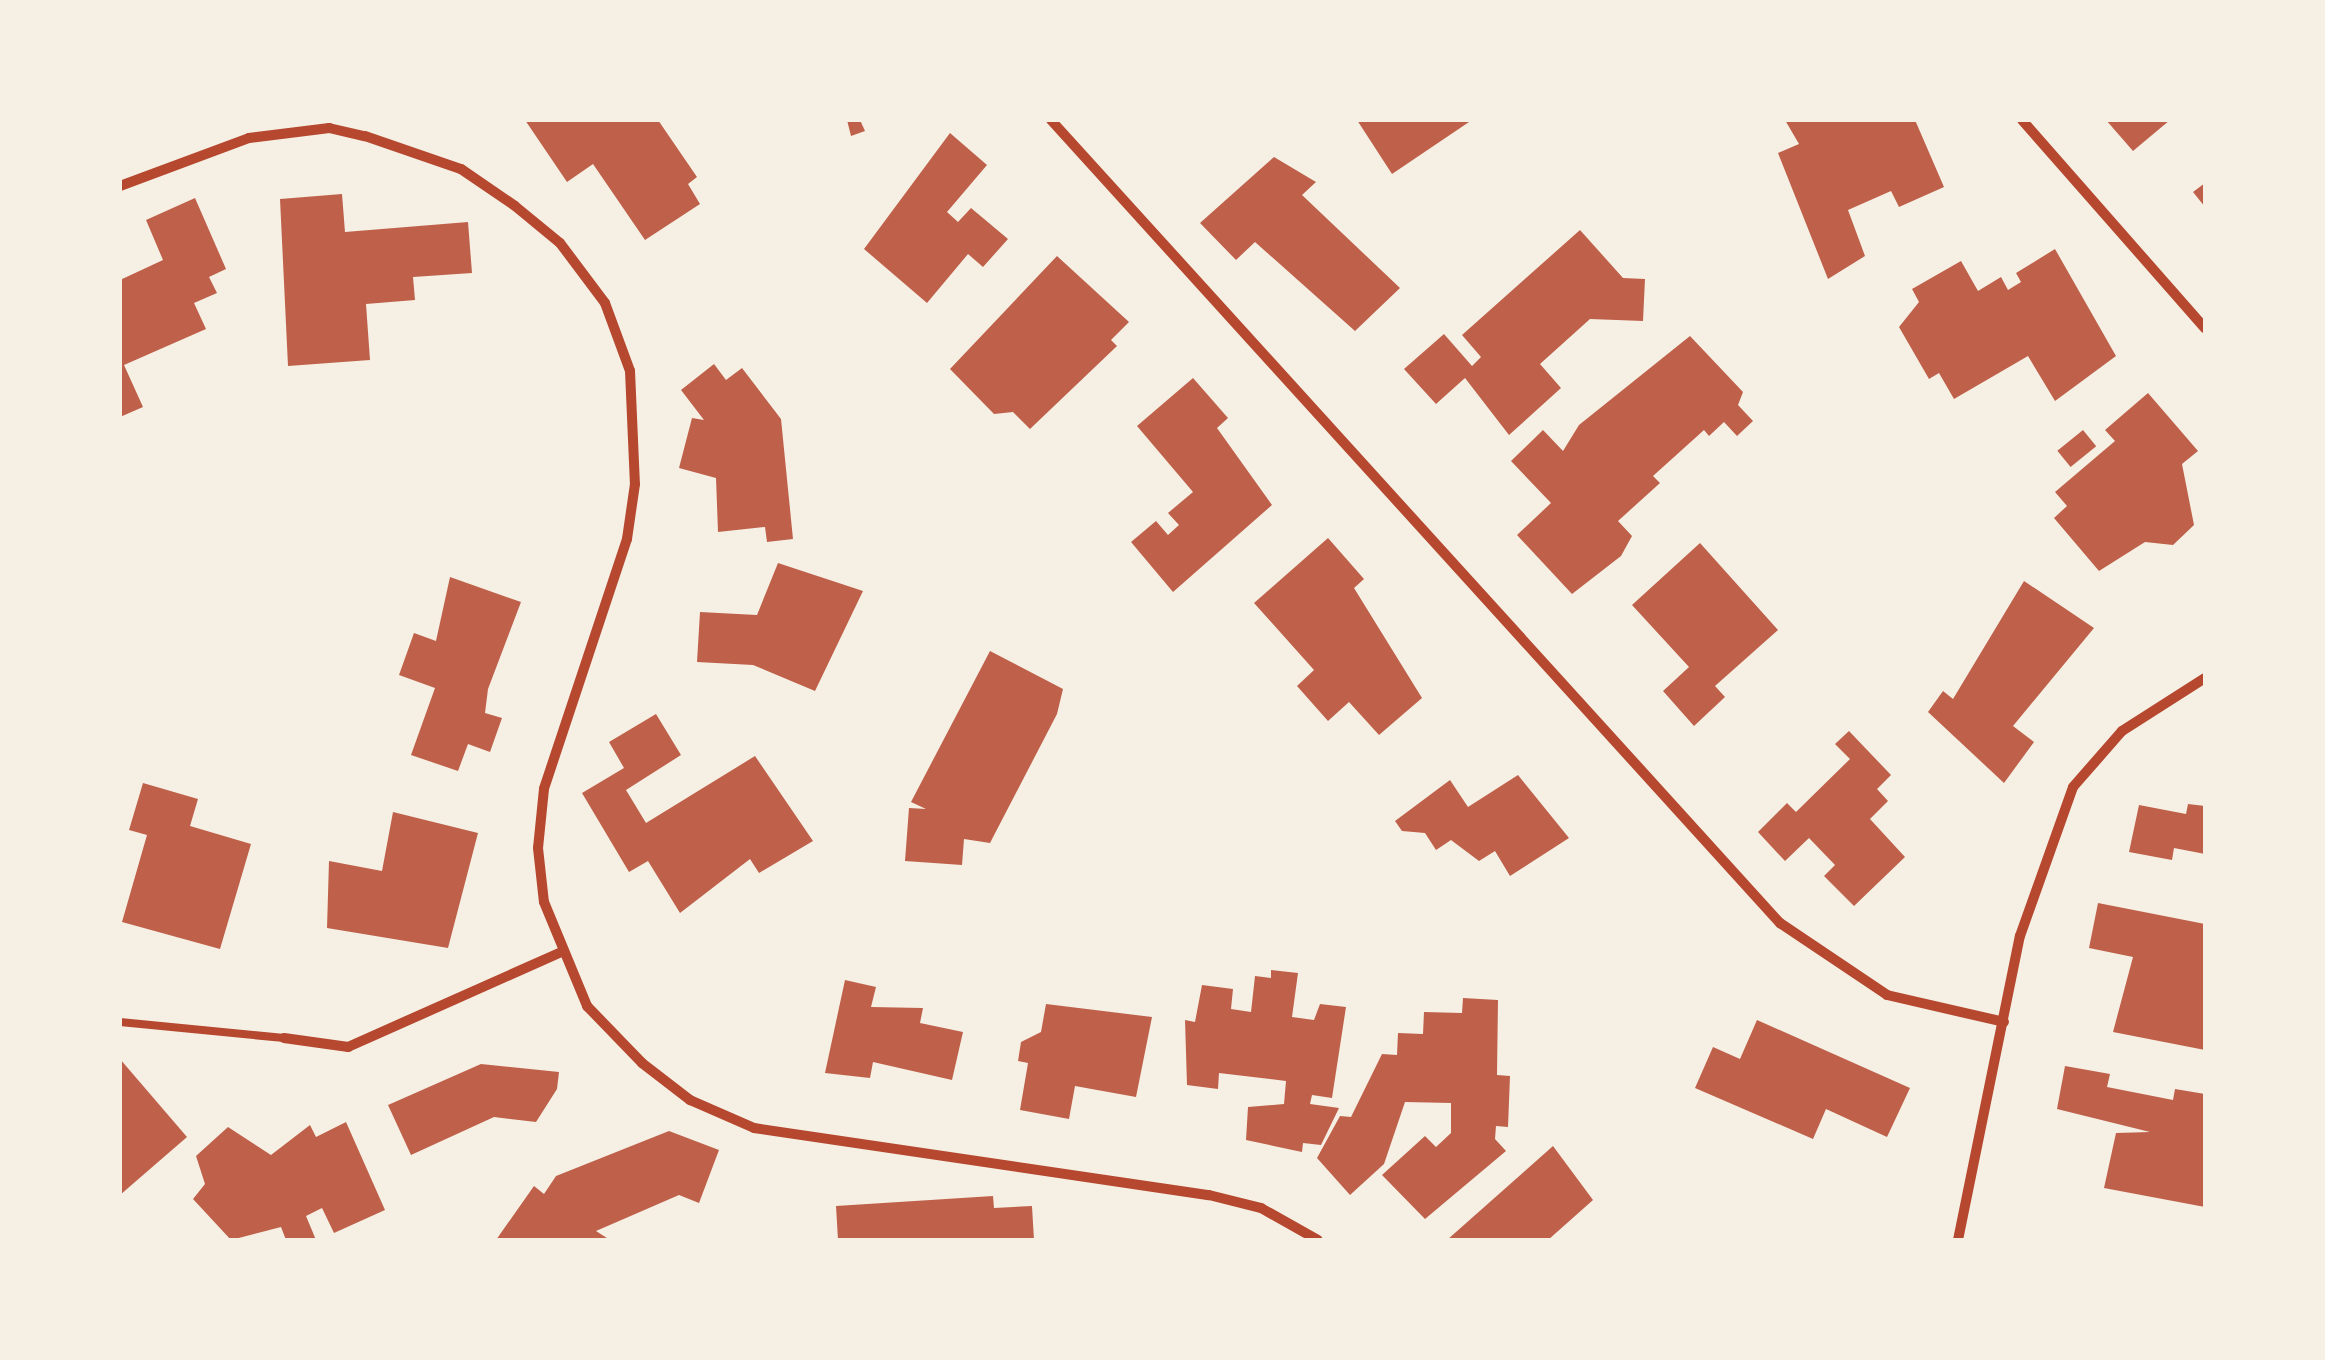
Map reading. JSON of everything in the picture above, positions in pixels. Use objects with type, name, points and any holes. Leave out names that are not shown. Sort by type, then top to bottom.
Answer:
[{"type":"street","points":[[1052,120],[1780,923],[1888,995],[2004,1022]]},
{"type":"street","points":[[2022,120],[2205,328]]},
{"type":"street","points":[[120,186],[249,138],[329,124],[461,169],[560,243],[605,303],[630,371],[638,428],[626,540],[544,789],[544,902],[561,952],[587,1006],[642,1063],[690,1100],[754,1128],[1209,1194],[1261,1208],[1318,1240]]},
{"type":"street","points":[[1958,1240],[2034,888],[2073,787],[2122,731],[2205,678]]},
{"type":"street","points":[[284,1038],[348,1047],[561,952]]},
{"type":"lane","points":[[120,1022],[284,1038]]},
{"type":"building","points":[[525,120],[658,120],[697,177],[688,184],[700,204],[645,240],[593,164],[567,182]]},
{"type":"building","points":[[847,120],[860,120],[865,131],[851,136]]},
{"type":"building","points":[[1357,120],[1472,120],[1392,174]]},
{"type":"building","points":[[1785,120],[1915,120],[1944,187],[1899,207],[1891,191],[1848,210],[1865,256],[1828,279],[1778,153],[1799,144]]},
{"type":"building","points":[[2106,120],[2170,120],[2133,151]]},
{"type":"building","points":[[950,133],[987,165],[947,212],[958,222],[971,208],[1008,239],[983,267],[968,254],[927,303],[864,249]]},
{"type":"building","points":[[1274,157],[1316,182],[1302,195],[1400,288],[1355,331],[1255,242],[1236,260],[1200,223]]},
{"type":"building","points":[[2205,183],[2205,207],[2193,192]]},
{"type":"building","points":[[342,194],[345,232],[468,222],[472,273],[413,277],[415,300],[366,304],[370,360],[288,366],[280,199]]},
{"type":"building","points":[[195,198],[226,269],[209,277],[217,293],[194,303],[206,329],[124,365],[143,407],[120,417],[120,280],[163,260],[146,220]]},
{"type":"building","points":[[1580,230],[1623,278],[1645,279],[1643,321],[1590,319],[1540,364],[1561,388],[1509,435],[1465,378],[1436,404],[1404,369],[1444,334],[1472,366],[1481,357],[1462,335]]},
{"type":"building","points":[[2055,249],[2116,356],[2055,401],[2028,356],[1954,399],[1939,373],[1929,379],[1899,327],[1919,302],[1912,289],[1961,261],[1978,291],[2001,277],[2008,290],[2021,282],[2016,273]]},
{"type":"building","points":[[1057,256],[1129,322],[1111,340],[1117,346],[1030,429],[1013,412],[994,414],[950,369]]},
{"type":"building","points":[[1690,336],[1743,392],[1738,405],[1753,421],[1737,436],[1724,422],[1709,436],[1704,430],[1653,476],[1660,483],[1618,521],[1632,536],[1621,556],[1572,594],[1517,535],[1551,503],[1511,461],[1543,430],[1563,451],[1579,425]]},
{"type":"building","points":[[714,364],[726,380],[742,368],[781,419],[793,539],[767,542],[765,527],[718,532],[716,478],[679,468],[692,418],[704,420],[681,390]]},
{"type":"building","points":[[1193,378],[1228,418],[1217,428],[1272,505],[1173,592],[1131,542],[1156,521],[1168,535],[1179,525],[1168,513],[1193,492],[1137,426]]},
{"type":"building","points":[[2148,393],[2198,451],[2182,464],[2194,525],[2173,545],[2145,542],[2099,571],[2054,518],[2067,506],[2055,492],[2115,441],[2105,430]]},
{"type":"building","points":[[2083,430],[2096,446],[2071,467],[2057,451]]},
{"type":"building","points":[[1328,538],[1364,579],[1354,588],[1422,698],[1379,735],[1349,702],[1328,721],[1297,686],[1314,670],[1254,603]]},
{"type":"building","points":[[1700,543],[1778,630],[1715,686],[1725,697],[1694,726],[1663,691],[1689,667],[1632,605]]},
{"type":"building","points":[[778,563],[863,591],[815,691],[753,665],[697,662],[700,612],[757,615]]},
{"type":"building","points":[[450,577],[521,602],[488,689],[485,713],[502,718],[490,752],[468,744],[458,771],[411,755],[435,688],[399,675],[414,633],[436,641]]},
{"type":"building","points":[[2024,581],[2094,628],[2013,726],[2034,742],[2004,783],[1928,712],[1943,691],[1953,699]]},
{"type":"building","points":[[990,651],[1063,689],[1057,714],[990,843],[964,839],[962,865],[905,861],[909,808],[926,809],[911,802]]},
{"type":"building","points":[[656,714],[681,755],[626,790],[646,823],[755,756],[813,841],[759,873],[750,859],[680,913],[648,861],[629,872],[582,793],[624,768],[609,742]]},
{"type":"building","points":[[1849,731],[1891,775],[1877,789],[1888,801],[1870,819],[1905,857],[1854,906],[1824,876],[1835,865],[1809,838],[1785,861],[1758,832],[1787,803],[1796,812],[1850,759],[1835,744]]},
{"type":"building","points":[[1518,775],[1569,838],[1510,876],[1495,851],[1479,861],[1451,840],[1436,850],[1425,833],[1402,831],[1395,821],[1450,780],[1468,807]]},
{"type":"building","points":[[143,783],[198,799],[190,826],[251,844],[220,949],[122,922],[147,835],[129,830]]},
{"type":"building","points":[[2188,804],[2205,806],[2205,854],[2174,848],[2172,860],[2129,852],[2139,805],[2186,814]]},
{"type":"building","points":[[393,812],[478,833],[448,948],[327,928],[329,861],[382,871]]},
{"type":"building","points":[[2098,903],[2205,924],[2205,1050],[2113,1032],[2133,957],[2089,948]]},
{"type":"building","points":[[1271,970],[1298,973],[1292,1017],[1314,1020],[1320,1004],[1346,1007],[1332,1098],[1312,1095],[1310,1104],[1339,1108],[1321,1145],[1303,1143],[1302,1152],[1246,1140],[1248,1107],[1284,1104],[1286,1081],[1219,1073],[1218,1089],[1187,1085],[1185,1020],[1195,1022],[1202,985],[1233,989],[1231,1009],[1251,1012],[1255,976],[1271,978]]},
{"type":"building","points":[[845,980],[876,987],[871,1007],[923,1008],[920,1023],[963,1032],[952,1080],[873,1062],[870,1078],[825,1073]]},
{"type":"building","points":[[1463,998],[1498,1000],[1497,1075],[1510,1076],[1508,1127],[1496,1126],[1495,1139],[1506,1151],[1425,1219],[1382,1175],[1425,1136],[1436,1147],[1451,1133],[1451,1103],[1405,1102],[1384,1164],[1350,1195],[1317,1158],[1340,1116],[1351,1117],[1382,1054],[1397,1055],[1398,1033],[1423,1034],[1424,1012],[1462,1013]]},
{"type":"building","points":[[1046,1004],[1152,1017],[1136,1097],[1075,1086],[1069,1119],[1020,1110],[1028,1063],[1018,1061],[1021,1042],[1041,1032]]},
{"type":"building","points":[[1757,1020],[1910,1088],[1887,1137],[1826,1109],[1813,1139],[1695,1088],[1713,1047],[1740,1059]]},
{"type":"building","points":[[120,1059],[187,1137],[120,1195]]},
{"type":"building","points":[[481,1064],[559,1072],[557,1089],[536,1122],[494,1117],[411,1155],[388,1105]]},
{"type":"building","points":[[2065,1066],[2110,1074],[2107,1087],[2173,1100],[2175,1089],[2205,1094],[2205,1207],[2104,1188],[2116,1133],[2150,1132],[2057,1109]]},
{"type":"building","points":[[346,1122],[385,1210],[334,1233],[322,1208],[306,1216],[316,1240],[286,1240],[281,1227],[231,1240],[193,1199],[205,1184],[196,1156],[228,1127],[271,1155],[310,1125],[316,1137]]},
{"type":"building","points":[[669,1131],[719,1150],[699,1203],[679,1195],[596,1231],[610,1240],[496,1240],[534,1186],[544,1194],[556,1176]]},
{"type":"building","points":[[1553,1146],[1593,1200],[1548,1240],[1447,1240]]},
{"type":"building","points":[[993,1196],[994,1208],[1032,1206],[1034,1240],[838,1240],[836,1206]]}]
